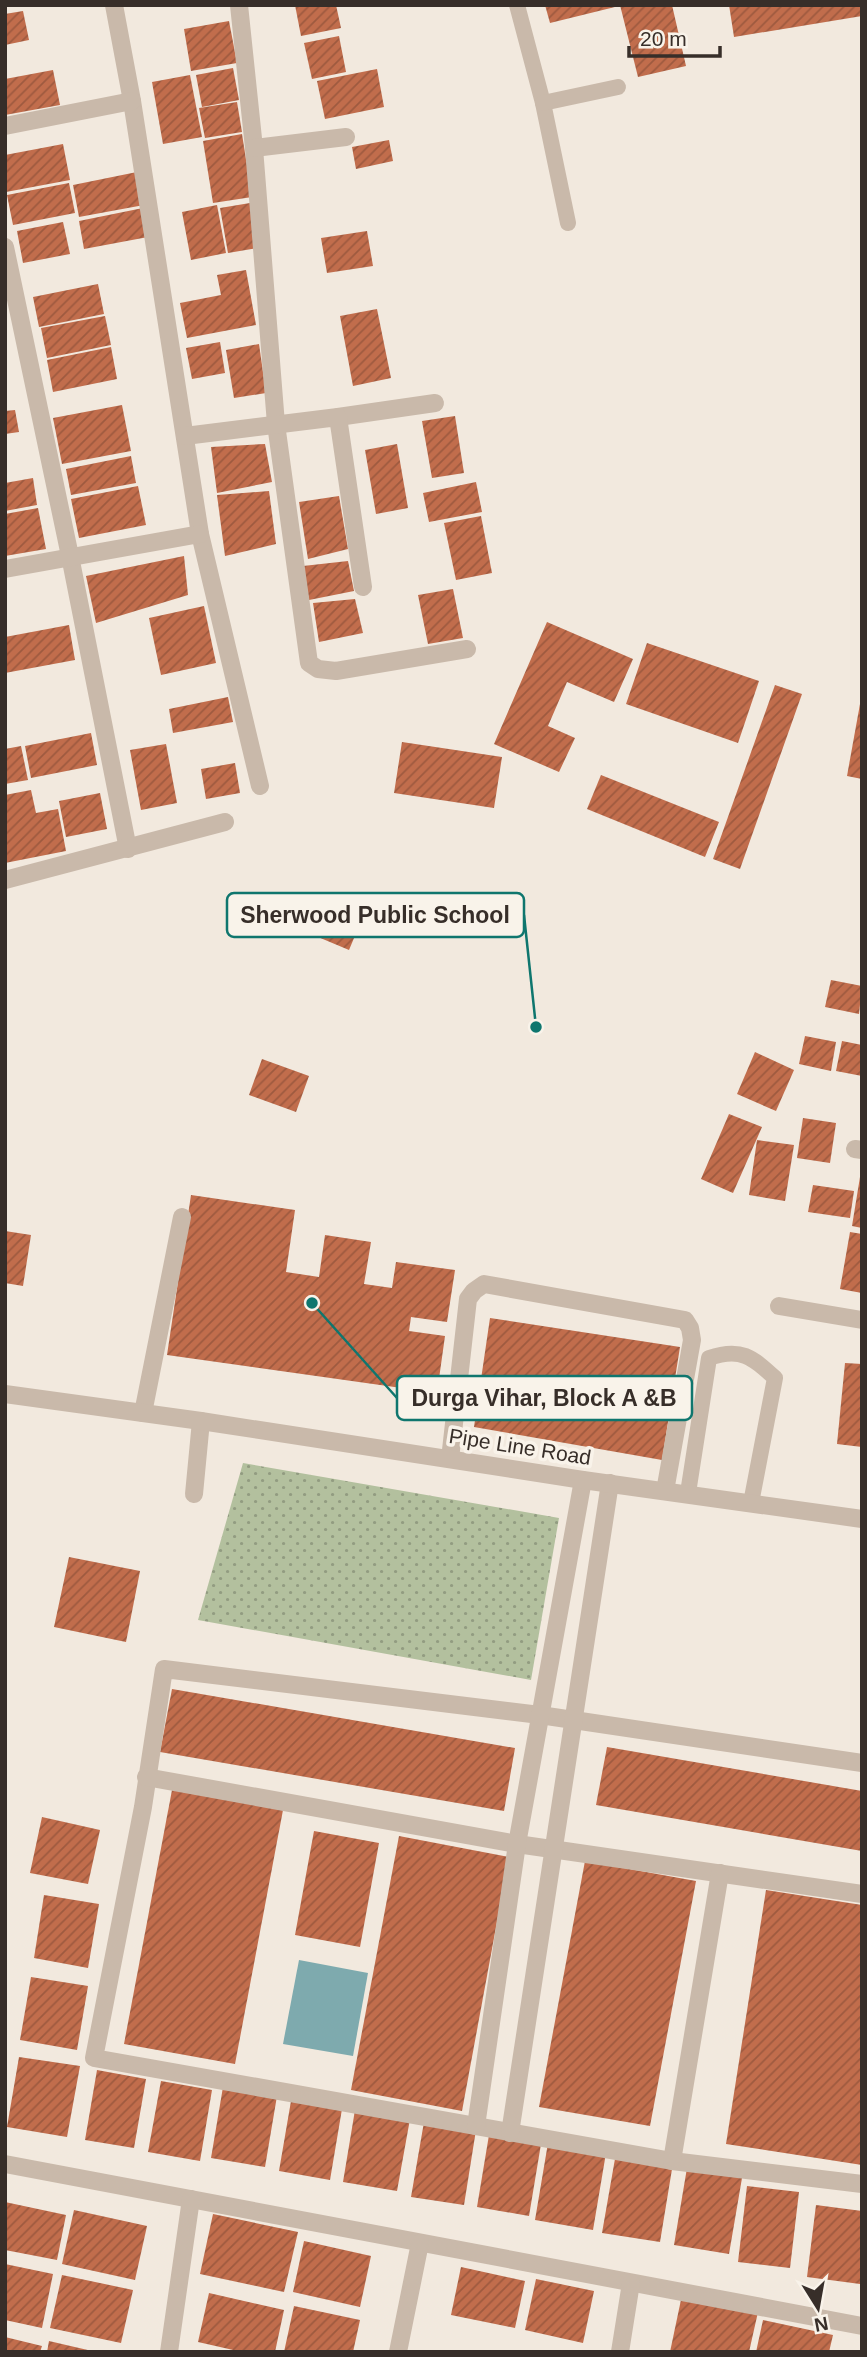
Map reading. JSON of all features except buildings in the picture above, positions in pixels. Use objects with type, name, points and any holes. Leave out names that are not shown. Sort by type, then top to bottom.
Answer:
[{"type":"street","points":[[114,5],[132,101],[200,534],[260,786]]},
{"type":"street","points":[[239,5],[254,148],[276,424],[309,663],[318,669],[336,671],[467,649]]},
{"type":"street","points":[[5,126],[132,101]]},
{"type":"street","points":[[254,148],[346,137]]},
{"type":"street","points":[[5,247],[128,849]]},
{"type":"street","points":[[185,436],[435,404]]},
{"type":"street","points":[[338,417],[363,587]]},
{"type":"street","points":[[5,569],[200,534]]},
{"type":"street","points":[[5,880],[226,822]]},
{"type":"street","points":[[143,1413],[182,1217]]},
{"type":"street","points":[[450,1459],[468,1299],[484,1284],[685,1320],[692,1340],[665,1491]]},
{"type":"street","points":[[779,1306],[862,1320]]},
{"type":"street","name":"Pipe Line Road","points":[[5,1394],[862,1519]]},
{"type":"street","points":[[194,1494],[201,1421]]},
{"type":"street","points":[[476,2126],[517,1844],[583,1480]]},
{"type":"street","points":[[510,2133],[610,1483]]},
{"type":"street","points":[[862,1763],[540,1715],[164,1669],[94,2058],[671,2161],[862,2184]]},
{"type":"street","points":[[146,1777],[517,1844],[862,1894]]},
{"type":"street","points":[[671,2161],[720,1873]]},
{"type":"street","points":[[5,2164],[862,2326]]},
{"type":"street","points":[[169,2352],[191,2199]]},
{"type":"street","points":[[398,2352],[420,2243]]},
{"type":"street","points":[[620,2352],[631,2283]]},
{"type":"lane","points":[[517,5],[543,103],[568,223]]},
{"type":"lane","points":[[543,103],[618,87]]},
{"type":"lane","points":[[688,1493],[709,1358],[727,1352],[752,1357],[775,1378],[751,1503]]},
{"type":"green space","points":[[243,1463],[559,1518],[531,1680],[198,1620]]},
{"type":"water","points":[[299,1960],[368,1973],[353,2056],[283,2044]]},
{"type":"place","name":"Sherwood Public School","points":[[536,1027]]},
{"type":"place","name":"Durga Vihar, Block A &B","points":[[312,1303]]}]
